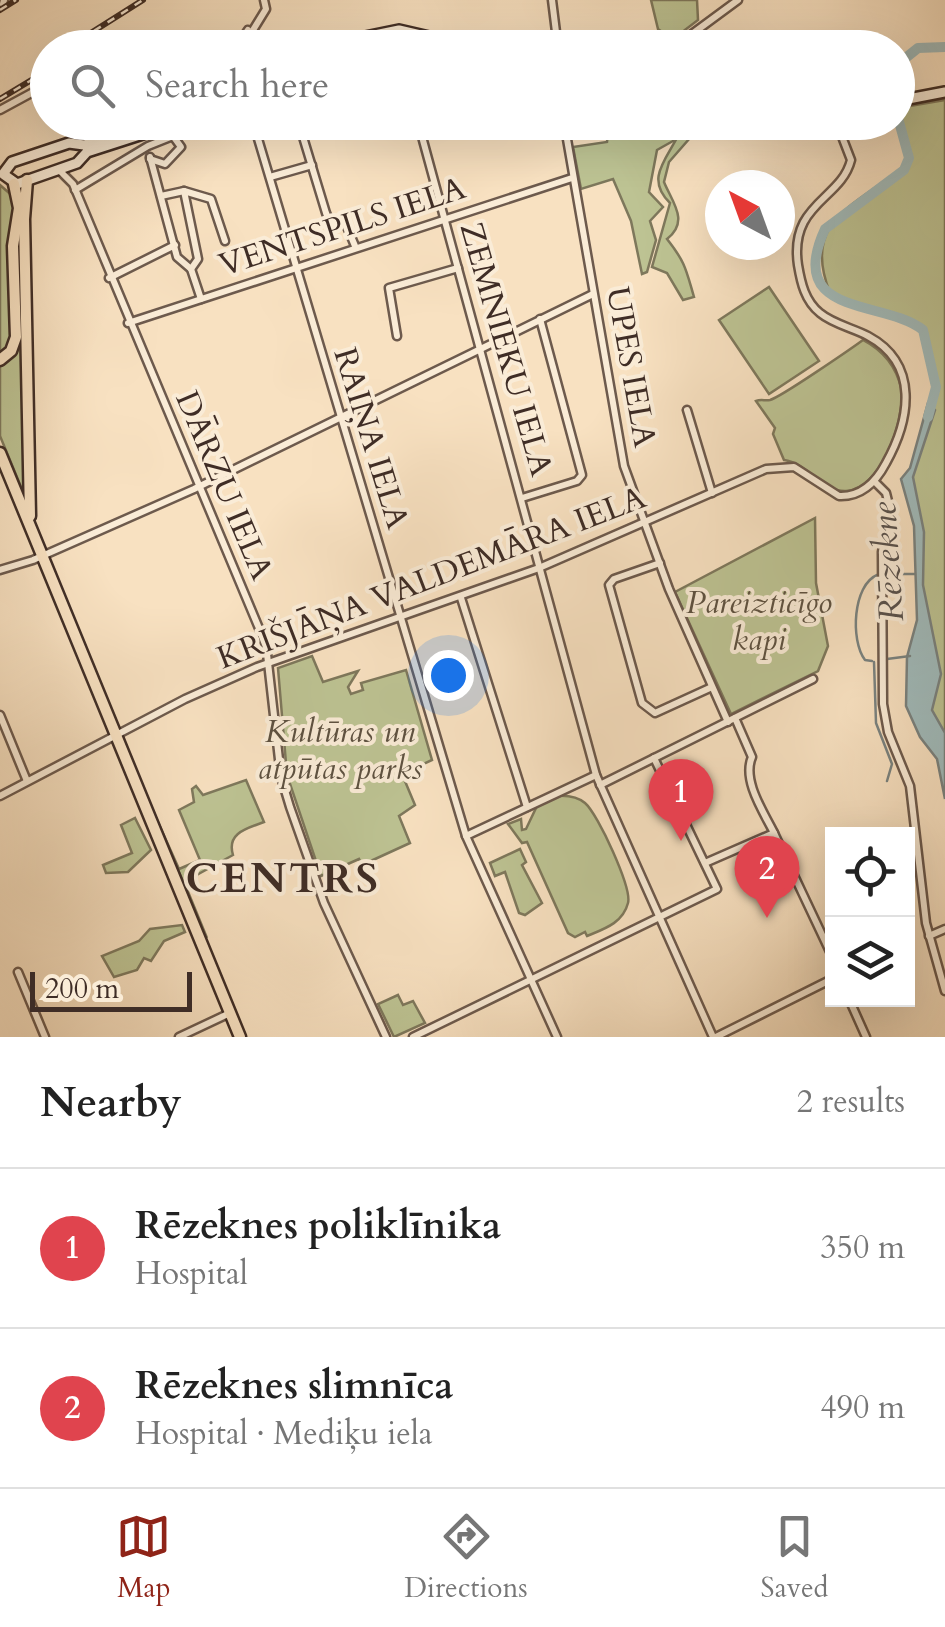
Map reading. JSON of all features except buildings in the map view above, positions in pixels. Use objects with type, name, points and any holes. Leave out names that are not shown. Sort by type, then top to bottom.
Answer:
[{"type":"main road","points":[[915,98],[945,92]]},
{"type":"main road","points":[[0,360],[11,351],[16,336],[13,246],[19,208],[2,170],[12,162],[69,142],[79,145],[105,140]]},
{"type":"main road","points":[[7,182],[28,180],[131,140]]},
{"type":"main road","points":[[79,145],[80,159]]},
{"type":"main road","points":[[28,180],[24,219],[30,526]]},
{"type":"main road","points":[[0,453],[6,480],[30,526],[240,1037]]},
{"type":"street","points":[[251,30],[264,12],[264,0]]},
{"type":"street","points":[[552,0],[556,30]]},
{"type":"street","points":[[700,30],[738,0]]},
{"type":"street","points":[[0,110],[30,94]]},
{"type":"street","points":[[74,187],[161,140]]},
{"type":"street","points":[[150,158],[165,164],[181,147],[175,140]]},
{"type":"street","name":"RAIŅA IELA","points":[[260,140],[466,836],[557,1037]]},
{"type":"street","points":[[305,140],[329,220],[345,222],[355,246]]},
{"type":"street","name":"ZEMNIEKU IELA","points":[[423,140],[596,775],[715,1037]]},
{"type":"street","name":"UPES IELA","points":[[567,140],[624,466],[712,688],[752,756],[747,767],[753,789],[825,942]]},
{"type":"street","points":[[844,140],[850,152],[850,166],[805,219],[798,265],[806,294],[818,311],[877,342],[904,376],[905,417],[888,460],[874,481],[886,493],[890,509],[882,552],[883,704],[888,732],[910,786],[945,991]]},
{"type":"street","points":[[145,148],[178,257],[192,268],[201,299]]},
{"type":"street","points":[[74,187],[80,159]]},
{"type":"street","points":[[270,177],[312,165]]},
{"type":"street","name":"DĀRZU IELA","points":[[57,170],[74,187],[271,662],[281,776],[290,807],[324,902],[386,1037]]},
{"type":"street","name":"VENTSPILS IELA","points":[[128,324],[355,246],[572,178]]},
{"type":"street","points":[[162,196],[184,191],[213,201],[225,241]]},
{"type":"street","points":[[184,191],[198,259],[192,268]]},
{"type":"street","points":[[109,278],[175,245]]},
{"type":"street","points":[[398,336],[389,288],[458,268]]},
{"type":"street","points":[[0,570],[198,487],[593,294]]},
{"type":"street","points":[[522,498],[577,481],[582,475],[540,319]]},
{"type":"street","points":[[687,410],[712,493]]},
{"type":"street","name":"KRIŠJĀŅA VALDEMĀRA IELA","points":[[0,796],[185,699],[271,662],[461,598],[781,466],[797,469],[839,496],[857,494],[874,481]]},
{"type":"street","points":[[660,562],[609,585],[642,704],[655,713],[712,688]]},
{"type":"street","points":[[461,598],[528,807]]},
{"type":"street","points":[[600,785],[813,679]]},
{"type":"street","points":[[0,715],[27,781]]},
{"type":"street","points":[[414,1037],[717,889],[654,758]]},
{"type":"street","points":[[466,836],[596,775]]},
{"type":"street","points":[[705,863],[774,833]]},
{"type":"street","points":[[18,972],[44,1037]]},
{"type":"street","points":[[715,1037],[825,982]]},
{"type":"street","points":[[852,1007],[866,1037]]},
{"type":"street","points":[[179,1037],[230,1013]]},
{"type":"green space","points":[[651,0],[697,0],[698,20],[685,30],[658,29]]},
{"type":"green space","points":[[945,100],[945,753],[924,717],[919,544],[908,479],[935,383],[923,330],[830,293],[822,248],[838,217],[905,166],[906,140],[915,140],[915,105]]},
{"type":"green space","points":[[673,140],[657,150],[649,192],[663,207],[650,221],[656,240],[647,272],[642,274],[631,221],[613,179],[581,189],[573,147]]},
{"type":"green space","points":[[676,140],[688,140],[669,162],[664,182],[678,218],[667,239],[685,267],[694,297],[683,300],[667,273],[652,267],[670,203],[659,186],[664,161]]},
{"type":"green space","points":[[0,185],[16,199],[11,344],[0,356]]},
{"type":"green space","points":[[21,209],[26,499],[0,436],[0,365],[15,351],[15,255]]},
{"type":"green space","points":[[769,287],[819,361],[769,394],[719,320]]},
{"type":"green space","points":[[863,340],[882,354],[896,373],[901,388],[900,416],[889,450],[870,478],[859,487],[837,490],[784,460],[773,434],[775,428],[756,401],[777,397]]},
{"type":"green space","name":"Pareizticīgo kapi","points":[[815,518],[816,583],[828,646],[818,671],[731,714],[675,592]]},
{"type":"green space","name":"Kultūras un atpūtas parks","points":[[312,656],[323,682],[358,671],[348,687],[351,694],[363,690],[361,683],[406,670],[432,760],[402,774],[415,805],[399,816],[410,843],[362,865],[359,859],[321,876],[287,775],[278,668]]},
{"type":"green space","points":[[246,780],[264,822],[236,836],[233,855],[184,882],[207,938],[153,811],[179,869],[200,860],[179,810],[194,802],[192,789],[196,786],[203,795]]},
{"type":"green space","points":[[555,796],[578,799],[591,810],[613,851],[628,895],[626,910],[617,920],[587,936],[585,932],[575,937],[568,933],[527,842],[522,843],[508,824],[521,819],[522,830],[526,829],[537,806]]},
{"type":"green space","points":[[135,818],[151,850],[128,872],[106,873],[103,865],[132,853],[121,825]]},
{"type":"green space","points":[[520,849],[526,862],[522,865],[542,903],[525,915],[519,913],[505,872],[495,876],[490,863]]},
{"type":"green space","points":[[182,925],[185,932],[164,941],[151,961],[144,958],[137,970],[114,977],[102,956],[139,941],[150,929]]},
{"type":"green space","points":[[398,995],[403,1005],[413,1001],[425,1023],[394,1037],[378,1004]]},
{"type":"water","points":[[928,403],[935,410],[913,477],[924,532],[923,585],[941,674],[932,710],[945,733],[945,799],[937,759],[920,737],[906,706],[907,657],[917,620],[914,526],[901,479],[910,468]]},
{"type":"waterway","name":"Rēzekne","points":[[915,50],[945,47]]},
{"type":"waterway","name":"Rēzekne","points":[[904,140],[909,158],[904,170],[825,229],[816,258],[818,278],[828,292],[923,330],[936,387],[928,417]]},
{"type":"waterway","points":[[887,574],[915,574]]},
{"type":"waterway","points":[[872,661],[865,660],[860,651],[856,614],[863,590],[877,575]]},
{"type":"waterway","points":[[887,659],[910,656]]},
{"type":"waterway","points":[[874,662],[876,723],[892,764],[887,781]]},
{"type":"railway","points":[[0,10],[16,0]]},
{"type":"railway","points":[[96,30],[143,0]]},
{"type":"railway","points":[[0,99],[30,81]]},
{"type":"place","name":"Rēzeknes poliklīnika","points":[[681,841]]},
{"type":"place","name":"Rēzeknes slimnīca","points":[[767,918]]},
{"type":"district","name":"CENTRS","points":[[283,877]]}]
